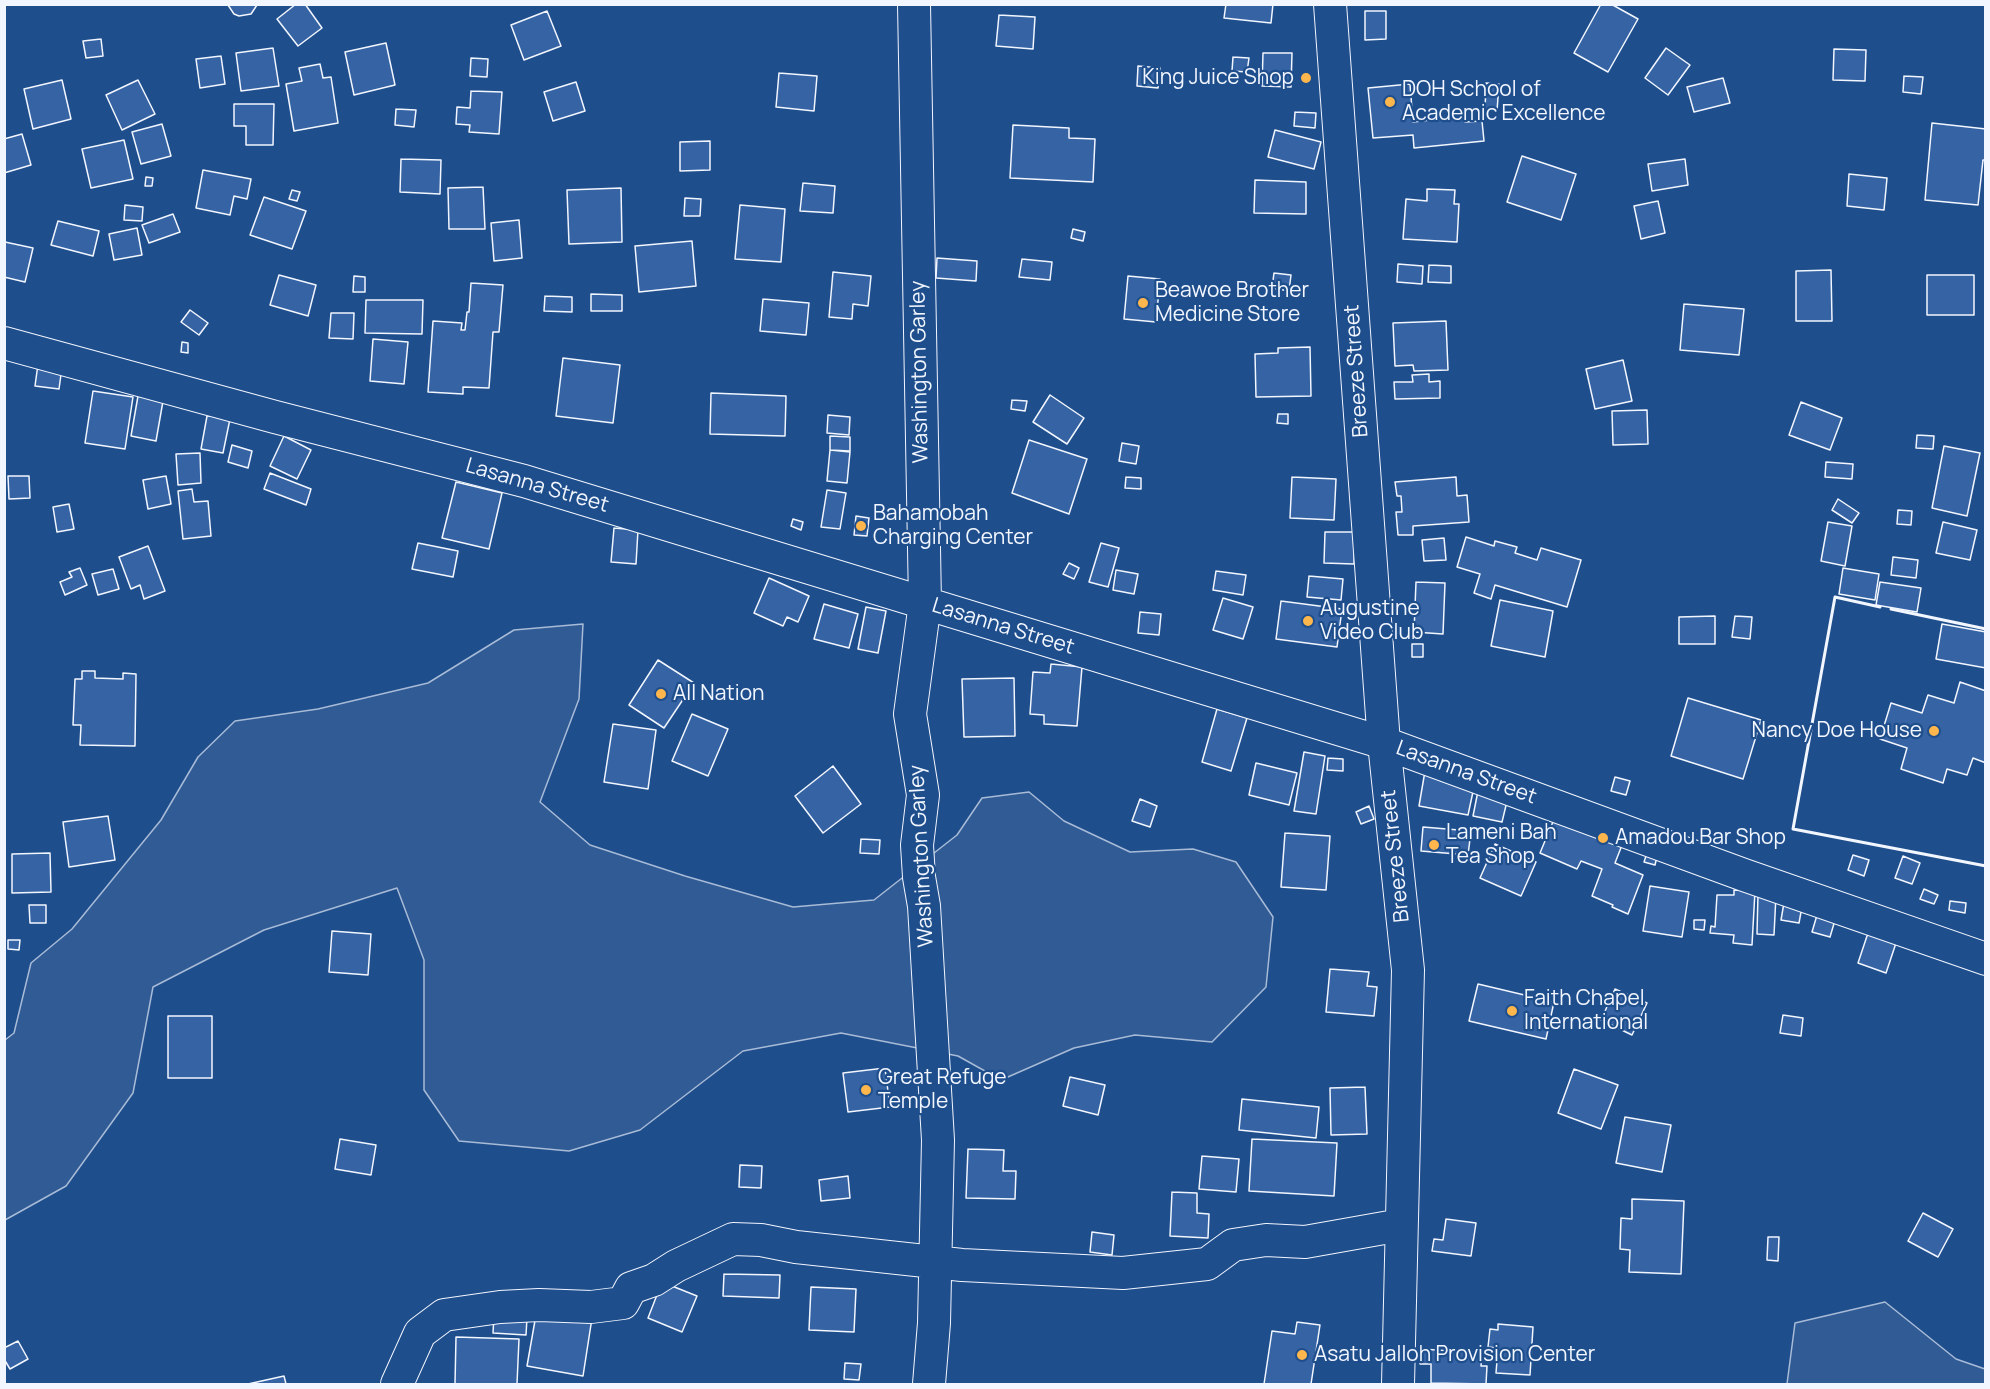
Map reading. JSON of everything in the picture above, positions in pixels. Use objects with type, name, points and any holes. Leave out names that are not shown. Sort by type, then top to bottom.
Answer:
[{"type":"street","name":"Washington Garley","points":[[914,4],[925,603],[910,714],[923,795],[917,845],[924,906],[938,1140],[934,1323],[929,1384]]},
{"type":"street","name":"Breeze Street","points":[[1330,4],[1384,743],[1408,970],[1398,1384]]},
{"type":"street","name":"Lasanna Street","points":[[4,343],[275,417],[524,481],[1384,743],[1744,875],[1986,959]]},
{"type":"street","points":[[398,1384],[420,1333],[444,1315],[500,1307],[539,1305],[591,1307],[623,1303],[631,1288],[654,1280],[676,1266],[733,1239],[761,1240],[815,1250],[935,1262],[1089,1272],[1145,1272],[1208,1264],[1233,1245],[1266,1240],[1305,1242],[1401,1225]]},
{"type":"shaded area","points":[[583,624],[579,699],[540,802],[590,845],[685,876],[793,907],[874,900],[957,835],[982,798],[1029,792],[1064,821],[1130,852],[1193,849],[1236,862],[1273,917],[1266,987],[1212,1042],[1135,1035],[1074,1048],[1001,1080],[958,1056],[841,1033],[743,1051],[640,1130],[569,1151],[459,1141],[424,1090],[424,960],[397,888],[264,930],[153,987],[133,1093],[66,1186],[5,1220],[5,1040],[14,1033],[31,963],[72,929],[161,820],[198,757],[235,721],[318,709],[428,683],[514,630]]},
{"type":"shaded area","points":[[1885,1302],[1956,1359],[1985,1369],[1985,1384],[1787,1384],[1795,1323]]},
{"type":"building","points":[[257,4],[251,14],[239,16],[234,14],[228,5]]},
{"type":"building","points":[[296,4],[305,4],[322,28],[298,46],[277,19]]},
{"type":"building","points":[[1226,4],[1273,4],[1271,23],[1224,18]]},
{"type":"building","points":[[1601,4],[1611,4],[1638,19],[1608,72],[1574,53]]},
{"type":"building","points":[[547,11],[561,46],[524,60],[511,25]]},
{"type":"building","points":[[1365,11],[1386,11],[1386,39],[1365,40]]},
{"type":"building","points":[[999,15],[1035,17],[1033,49],[996,46]]},
{"type":"building","points":[[101,39],[103,56],[86,58],[83,41]]},
{"type":"building","points":[[386,43],[395,85],[354,95],[345,52]]},
{"type":"building","points":[[273,48],[279,86],[241,91],[236,53]]},
{"type":"building","points":[[1666,48],[1690,65],[1668,95],[1645,78]]},
{"type":"building","points":[[1834,49],[1866,50],[1865,81],[1833,80]]},
{"type":"building","points":[[1263,53],[1292,53],[1291,87],[1262,86]]},
{"type":"building","points":[[221,56],[225,84],[200,88],[196,59]]},
{"type":"building","points":[[1233,57],[1249,58],[1247,72],[1232,71]]},
{"type":"building","points":[[471,58],[488,59],[487,77],[470,76]]},
{"type":"building","points":[[320,64],[323,78],[331,77],[338,123],[294,131],[286,84],[302,81],[299,68]]},
{"type":"building","points":[[1138,66],[1160,68],[1158,88],[1137,86]]},
{"type":"building","points":[[779,73],[817,76],[814,111],[776,107]]},
{"type":"building","points":[[1904,76],[1923,77],[1921,94],[1903,92]]},
{"type":"building","points":[[1723,78],[1730,103],[1694,112],[1687,87]]},
{"type":"building","points":[[62,80],[71,119],[33,129],[24,89]]},
{"type":"building","points":[[138,80],[155,114],[122,130],[106,95]]},
{"type":"building","points":[[576,82],[585,111],[553,121],[544,92]]},
{"type":"building","points":[[1486,83],[1499,84],[1497,111],[1485,110]]},
{"type":"building","name":"DOH School of Academic Excellence","points":[[1410,84],[1413,122],[1465,116],[1465,122],[1482,121],[1484,141],[1414,148],[1413,135],[1373,138],[1368,88]]},
{"type":"building","points":[[471,91],[502,92],[499,134],[469,132],[470,125],[456,124],[457,107],[470,108]]},
{"type":"building","points":[[234,104],[274,104],[273,145],[246,145],[246,126],[234,126]]},
{"type":"building","points":[[396,109],[416,110],[414,127],[395,125]]},
{"type":"building","points":[[1295,112],[1316,113],[1315,128],[1294,126]]},
{"type":"building","points":[[1932,123],[1986,129],[1986,160],[1983,160],[1978,205],[1925,200]]},
{"type":"building","points":[[162,124],[171,156],[141,164],[132,132]]},
{"type":"building","points":[[1013,125],[1069,128],[1069,138],[1095,139],[1093,182],[1010,178]]},
{"type":"building","points":[[1275,130],[1321,142],[1314,169],[1268,157]]},
{"type":"building","points":[[22,134],[31,165],[4,173],[4,139]]},
{"type":"building","points":[[124,140],[133,179],[91,188],[82,149]]},
{"type":"building","points":[[710,141],[710,170],[680,171],[680,142]]},
{"type":"building","points":[[1522,156],[1576,174],[1561,220],[1507,202]]},
{"type":"building","points":[[401,159],[441,160],[440,194],[400,192]]},
{"type":"building","points":[[1685,159],[1688,185],[1652,191],[1648,164]]},
{"type":"building","points":[[203,170],[251,179],[247,199],[234,196],[230,215],[196,208]]},
{"type":"building","points":[[1849,174],[1887,178],[1884,210],[1847,206]]},
{"type":"building","points":[[146,177],[153,178],[152,186],[145,186]]},
{"type":"building","points":[[1255,180],[1306,182],[1306,214],[1254,213]]},
{"type":"building","points":[[803,183],[835,186],[833,213],[800,211]]},
{"type":"building","points":[[483,187],[485,229],[449,229],[448,188]]},
{"type":"building","points":[[621,188],[622,242],[569,244],[567,190]]},
{"type":"building","points":[[1427,189],[1455,190],[1454,204],[1459,204],[1457,242],[1403,239],[1406,199],[1427,201]]},
{"type":"building","points":[[292,190],[300,192],[297,201],[289,199]]},
{"type":"building","points":[[264,197],[306,211],[292,249],[250,235]]},
{"type":"building","points":[[685,198],[701,199],[700,216],[684,216]]},
{"type":"building","points":[[1658,201],[1665,233],[1641,239],[1634,206]]},
{"type":"building","points":[[125,205],[143,207],[142,221],[124,220]]},
{"type":"building","points":[[740,205],[785,209],[781,262],[735,259]]},
{"type":"building","points":[[173,214],[180,232],[149,243],[142,225]]},
{"type":"building","points":[[519,220],[522,258],[494,261],[491,223]]},
{"type":"building","points":[[58,221],[99,231],[93,256],[51,245]]},
{"type":"building","points":[[137,228],[142,255],[114,260],[109,234]]},
{"type":"building","points":[[1073,229],[1085,232],[1083,241],[1071,238]]},
{"type":"building","points":[[692,241],[696,286],[639,292],[635,246]]},
{"type":"building","points":[[5,242],[33,248],[25,282],[4,277]]},
{"type":"building","points":[[937,258],[977,261],[976,281],[936,278]]},
{"type":"building","points":[[1022,259],[1052,262],[1050,280],[1019,277]]},
{"type":"building","points":[[1398,264],[1423,266],[1422,284],[1397,282]]},
{"type":"building","points":[[1429,265],[1451,266],[1451,283],[1428,282]]},
{"type":"building","points":[[1831,270],[1832,321],[1796,321],[1796,271]]},
{"type":"building","points":[[833,272],[871,276],[868,306],[853,304],[852,319],[829,317]]},
{"type":"building","points":[[1274,273],[1291,275],[1289,291],[1272,288]]},
{"type":"building","points":[[279,275],[316,285],[308,316],[270,305]]},
{"type":"building","points":[[1927,275],[1974,275],[1974,315],[1927,315]]},
{"type":"building","points":[[354,276],[365,277],[365,292],[353,292]]},
{"type":"building","points":[[1128,276],[1160,279],[1156,322],[1124,319]]},
{"type":"building","points":[[471,283],[503,285],[499,332],[493,332],[489,388],[463,387],[463,394],[428,392],[433,321],[462,323],[461,330],[465,330]]},
{"type":"building","points":[[591,294],[622,295],[622,311],[591,311]]},
{"type":"building","points":[[545,296],[572,297],[572,312],[544,311]]},
{"type":"building","points":[[763,299],[809,303],[806,335],[760,331]]},
{"type":"building","points":[[366,300],[423,300],[422,334],[365,333]]},
{"type":"building","points":[[1684,304],[1744,309],[1739,355],[1680,350]]},
{"type":"building","points":[[190,310],[208,323],[199,335],[181,322]]},
{"type":"building","points":[[331,313],[354,313],[353,339],[329,338]]},
{"type":"building","points":[[1446,321],[1448,370],[1414,371],[1413,365],[1395,366],[1393,323]]},
{"type":"building","points":[[373,339],[408,342],[404,384],[370,381]]},
{"type":"building","points":[[182,342],[188,343],[188,353],[181,352]]},
{"type":"building","points":[[1310,347],[1311,396],[1256,397],[1255,354],[1278,353],[1278,348]]},
{"type":"building","points":[[563,358],[620,365],[613,423],[556,416]]},
{"type":"building","points":[[1623,360],[1632,401],[1595,409],[1586,369]]},
{"type":"building","points":[[38,364],[62,367],[59,389],[35,386]]},
{"type":"building","points":[[1429,374],[1429,382],[1440,381],[1440,398],[1395,399],[1394,382],[1413,382],[1412,375]]},
{"type":"building","points":[[93,391],[133,397],[125,449],[85,443]]},
{"type":"building","points":[[711,393],[786,396],[785,436],[710,434]]},
{"type":"building","points":[[1050,395],[1084,418],[1067,444],[1033,422]]},
{"type":"building","points":[[138,396],[163,401],[156,441],[131,436]]},
{"type":"building","points":[[1012,400],[1027,401],[1025,411],[1011,409]]},
{"type":"building","points":[[1801,402],[1842,418],[1830,450],[1789,435]]},
{"type":"building","points":[[212,410],[231,414],[223,453],[201,449],[207,416],[211,416]]},
{"type":"building","points":[[1647,410],[1648,444],[1613,445],[1612,411]]},
{"type":"building","points":[[1278,414],[1288,414],[1288,424],[1277,423]]},
{"type":"building","points":[[828,415],[850,417],[849,435],[827,433]]},
{"type":"building","points":[[1917,435],[1934,436],[1933,449],[1916,448]]},
{"type":"building","points":[[284,436],[311,450],[297,479],[270,466]]},
{"type":"building","points":[[830,436],[850,437],[850,451],[830,450]]},
{"type":"building","points":[[1029,440],[1087,459],[1069,514],[1012,493]]},
{"type":"building","points":[[1122,443],[1139,446],[1136,464],[1119,461]]},
{"type":"building","points":[[232,445],[252,451],[248,468],[228,462]]},
{"type":"building","points":[[1944,446],[1980,453],[1967,516],[1932,508]]},
{"type":"building","points":[[830,450],[850,452],[847,483],[827,481]]},
{"type":"building","points":[[200,453],[201,483],[178,485],[176,454]]},
{"type":"building","points":[[1826,462],[1853,464],[1852,479],[1825,477]]},
{"type":"building","points":[[270,473],[311,489],[306,505],[264,489]]},
{"type":"building","points":[[8,476],[29,476],[30,498],[9,499]]},
{"type":"building","points":[[166,476],[171,504],[148,509],[143,480]]},
{"type":"building","points":[[1126,477],[1141,478],[1141,489],[1125,488]]},
{"type":"building","points":[[1292,477],[1336,479],[1334,520],[1290,518]]},
{"type":"building","points":[[1456,477],[1457,496],[1467,495],[1469,522],[1413,526],[1413,535],[1398,535],[1396,512],[1402,512],[1401,496],[1397,496],[1395,482]]},
{"type":"building","points":[[456,482],[502,493],[489,549],[442,538]]},
{"type":"building","points":[[192,489],[194,502],[208,501],[211,536],[183,539],[178,491]]},
{"type":"building","points":[[827,490],[846,493],[840,529],[821,527]]},
{"type":"building","points":[[1838,499],[1859,513],[1852,523],[1832,510]]},
{"type":"building","points":[[69,504],[74,529],[57,532],[53,507]]},
{"type":"building","points":[[1898,510],[1912,511],[1911,525],[1897,524]]},
{"type":"building","points":[[856,516],[869,518],[867,536],[854,535]]},
{"type":"building","points":[[793,519],[803,522],[801,530],[791,526]]},
{"type":"building","points":[[1828,522],[1852,526],[1845,566],[1821,561]]},
{"type":"building","points":[[1943,522],[1977,530],[1970,560],[1936,553]]},
{"type":"building","points":[[614,528],[638,530],[636,564],[611,562]]},
{"type":"building","points":[[1325,532],[1355,532],[1354,564],[1324,563]]},
{"type":"building","points":[[1466,537],[1494,546],[1495,541],[1517,547],[1515,553],[1537,560],[1541,548],[1581,560],[1567,607],[1495,585],[1491,599],[1474,593],[1480,574],[1457,567]]},
{"type":"building","points":[[1444,538],[1446,560],[1424,561],[1422,540]]},
{"type":"building","points":[[418,543],[458,551],[453,577],[412,569]]},
{"type":"building","points":[[1101,543],[1119,548],[1108,587],[1089,582]]},
{"type":"building","points":[[148,546],[165,591],[144,599],[140,585],[131,589],[119,557]]},
{"type":"building","points":[[1893,557],[1918,560],[1916,578],[1891,575]]},
{"type":"building","points":[[1069,563],[1079,568],[1074,579],[1063,574]]},
{"type":"building","points":[[80,568],[87,585],[65,595],[60,582],[72,577],[69,572]]},
{"type":"building","points":[[1843,568],[1879,574],[1875,600],[1839,594]]},
{"type":"building","points":[[113,569],[119,589],[98,595],[92,574]]},
{"type":"building","points":[[1116,570],[1138,574],[1134,594],[1113,590]]},
{"type":"building","points":[[1216,571],[1246,575],[1243,595],[1213,590]]},
{"type":"building","points":[[1309,576],[1343,579],[1341,600],[1307,597]]},
{"type":"building","points":[[769,578],[809,596],[798,622],[787,617],[783,626],[754,613]]},
{"type":"building","points":[[1416,582],[1445,583],[1443,634],[1414,632]]},
{"type":"building","points":[[1880,582],[1921,588],[1917,612],[1876,605]]},
{"type":"building","points":[[1223,598],[1253,607],[1243,639],[1213,630]]},
{"type":"building","points":[[1500,600],[1553,611],[1545,657],[1491,646]]},
{"type":"building","points":[[1281,601],[1342,609],[1337,647],[1276,639]]},
{"type":"building","points":[[824,604],[858,614],[849,648],[814,639]]},
{"type":"building","points":[[866,607],[886,611],[878,653],[858,649]]},
{"type":"building","points":[[1140,612],[1161,614],[1159,635],[1138,633]]},
{"type":"building","points":[[1715,616],[1715,644],[1679,644],[1679,617]]},
{"type":"building","points":[[1735,616],[1752,617],[1750,639],[1732,637]]},
{"type":"building","points":[[1942,624],[1986,632],[1986,668],[1936,659]]},
{"type":"building","points":[[1412,644],[1423,644],[1423,657],[1412,657]]},
{"type":"building","name":"All Nation","points":[[658,660],[694,683],[664,728],[629,705]]},
{"type":"building","points":[[1051,664],[1082,667],[1077,726],[1044,724],[1044,715],[1030,714],[1033,672],[1050,673]]},
{"type":"building","points":[[82,671],[95,671],[95,678],[123,679],[123,673],[136,674],[135,746],[80,745],[81,725],[73,725],[75,679],[82,679]]},
{"type":"building","points":[[1014,678],[1015,736],[964,737],[962,679]]},
{"type":"building","name":"Nancy Doe House","points":[[1960,682],[1986,691],[1986,763],[1973,758],[1967,775],[1947,769],[1943,783],[1901,769],[1907,748],[1880,739],[1891,703],[1922,713],[1928,695],[1954,703]]},
{"type":"building","points":[[1688,698],[1761,720],[1743,779],[1671,756]]},
{"type":"building","points":[[1217,709],[1247,718],[1231,771],[1202,762]]},
{"type":"building","points":[[692,714],[728,729],[708,776],[672,761]]},
{"type":"building","points":[[613,724],[656,730],[648,789],[604,782]]},
{"type":"building","points":[[1304,752],[1325,756],[1316,814],[1294,811]]},
{"type":"building","points":[[1328,758],[1343,759],[1343,771],[1327,770]]},
{"type":"building","points":[[1256,763],[1297,773],[1289,805],[1249,795]]},
{"type":"building","points":[[833,766],[861,804],[823,833],[795,796]]},
{"type":"building","points":[[1425,771],[1442,774],[1441,781],[1474,787],[1468,815],[1419,806]]},
{"type":"building","points":[[1615,777],[1630,781],[1626,795],[1611,791]]},
{"type":"building","points":[[1479,786],[1509,793],[1502,822],[1473,816]]},
{"type":"building","points":[[1140,799],[1157,806],[1150,827],[1132,821]]},
{"type":"building","points":[[1369,806],[1374,819],[1361,824],[1356,812]]},
{"type":"building","points":[[1557,812],[1624,840],[1615,863],[1643,875],[1628,914],[1592,896],[1602,869],[1581,861],[1577,869],[1540,853]]},
{"type":"building","points":[[108,816],[115,860],[69,867],[63,822]]},
{"type":"building","points":[[1423,827],[1471,831],[1468,855],[1421,851]]},
{"type":"building","points":[[1285,833],[1330,836],[1326,890],[1281,887]]},
{"type":"building","points":[[861,839],[880,840],[879,854],[860,853]]},
{"type":"building","points":[[1495,844],[1536,862],[1521,896],[1480,878]]},
{"type":"building","points":[[1648,850],[1658,852],[1655,865],[1644,862]]},
{"type":"building","points":[[50,853],[51,892],[12,893],[12,854]]},
{"type":"building","points":[[1853,855],[1869,860],[1864,876],[1848,870]]},
{"type":"building","points":[[1903,856],[1920,863],[1912,884],[1895,878]]},
{"type":"building","points":[[1650,886],[1689,892],[1682,937],[1643,931]]},
{"type":"building","points":[[1924,889],[1938,895],[1934,904],[1920,899]]},
{"type":"building","points":[[1734,890],[1755,891],[1752,945],[1733,943],[1734,935],[1710,933],[1711,926],[1715,927],[1717,895],[1734,895]]},
{"type":"building","points":[[1758,894],[1776,895],[1774,935],[1757,934]]},
{"type":"building","points":[[1785,897],[1803,901],[1799,923],[1781,920]]},
{"type":"building","points":[[1950,901],[1966,903],[1965,913],[1949,910]]},
{"type":"building","points":[[29,905],[46,905],[46,923],[30,923]]},
{"type":"building","points":[[1820,905],[1838,910],[1830,937],[1812,932]]},
{"type":"building","points":[[1694,920],[1705,920],[1704,930],[1694,929]]},
{"type":"building","points":[[332,931],[371,934],[368,975],[329,972]]},
{"type":"building","points":[[1868,933],[1896,943],[1886,973],[1858,963]]},
{"type":"building","points":[[8,940],[20,940],[19,950],[8,949]]},
{"type":"building","points":[[1330,969],[1369,972],[1367,986],[1377,987],[1374,1016],[1326,1012]]},
{"type":"building","name":"Faith Chapel International","points":[[1478,984],[1554,1002],[1546,1039],[1469,1021]]},
{"type":"building","points":[[1615,989],[1647,1003],[1632,1035],[1601,1020]]},
{"type":"building","points":[[1783,1015],[1803,1018],[1801,1036],[1780,1033]]},
{"type":"building","points":[[168,1016],[212,1016],[212,1078],[168,1078]]},
{"type":"building","name":"Great Refuge Temple","points":[[885,1068],[890,1107],[848,1112],[843,1073]]},
{"type":"building","points":[[1574,1069],[1618,1085],[1601,1129],[1558,1113]]},
{"type":"building","points":[[1070,1077],[1105,1085],[1098,1115],[1063,1106]]},
{"type":"building","points":[[1365,1087],[1367,1134],[1331,1135],[1330,1088]]},
{"type":"building","points":[[1242,1099],[1319,1107],[1316,1138],[1239,1130]]},
{"type":"building","points":[[1625,1117],[1671,1125],[1662,1172],[1616,1163]]},
{"type":"building","points":[[340,1139],[376,1145],[371,1175],[335,1169]]},
{"type":"building","points":[[1252,1139],[1337,1143],[1334,1196],[1249,1191]]},
{"type":"building","points":[[968,1149],[1004,1150],[1003,1171],[1016,1171],[1015,1199],[966,1198]]},
{"type":"building","points":[[1202,1156],[1239,1159],[1236,1192],[1199,1189]]},
{"type":"building","points":[[740,1165],[762,1166],[761,1188],[739,1187]]},
{"type":"building","points":[[848,1176],[850,1198],[821,1201],[819,1180]]},
{"type":"building","points":[[1172,1192],[1197,1193],[1197,1213],[1209,1214],[1208,1238],[1170,1236]]},
{"type":"building","points":[[1632,1199],[1684,1201],[1681,1274],[1629,1272],[1630,1250],[1620,1249],[1621,1218],[1632,1219]]},
{"type":"building","points":[[1923,1213],[1953,1229],[1938,1257],[1908,1241]]},
{"type":"building","points":[[1446,1219],[1476,1223],[1471,1256],[1432,1251],[1434,1239],[1443,1240]]},
{"type":"building","points":[[1092,1232],[1114,1235],[1112,1255],[1090,1252]]},
{"type":"building","points":[[1768,1237],[1779,1237],[1778,1261],[1767,1260]]},
{"type":"building","points":[[724,1274],[780,1275],[779,1298],[723,1296]]},
{"type":"building","points":[[662,1282],[697,1296],[682,1332],[648,1318]]},
{"type":"building","points":[[811,1287],[856,1289],[854,1332],[809,1330]]},
{"type":"building","points":[[537,1309],[592,1318],[583,1376],[527,1366]]},
{"type":"building","points":[[494,1315],[527,1318],[526,1335],[493,1333]]},
{"type":"building","points":[[1297,1322],[1320,1325],[1311,1384],[1264,1384],[1272,1331],[1295,1334]]},
{"type":"building","points":[[1498,1324],[1533,1327],[1530,1375],[1496,1373],[1498,1348],[1488,1347],[1490,1329],[1498,1330]]},
{"type":"building","points":[[456,1337],[519,1339],[517,1384],[455,1384]]},
{"type":"building","points":[[18,1341],[28,1359],[10,1369],[4,1359],[4,1348]]},
{"type":"building","points":[[1421,1349],[1482,1353],[1481,1366],[1487,1366],[1486,1384],[1431,1383],[1431,1364],[1420,1364]]},
{"type":"building","points":[[845,1363],[861,1364],[859,1380],[844,1379]]},
{"type":"building","points":[[284,1376],[286,1384],[248,1384]]},
{"type":"wall","points":[[1880,607],[1835,597],[1793,829],[1986,866]]},
{"type":"wall","points":[[1891,609],[1986,629]]},
{"type":"place","name":"King Juice Shop","points":[[1306,78]]},
{"type":"place","name":"DOH School of Academic Excellence","points":[[1390,102]]},
{"type":"place","name":"Beawoe Brother Medicine Store","points":[[1143,303]]},
{"type":"place","name":"Bahamobah Charging Center","points":[[861,526]]},
{"type":"place","name":"Augustine Video Club","points":[[1308,621]]},
{"type":"place","name":"All Nation","points":[[661,694]]},
{"type":"place","name":"Nancy Doe House","points":[[1934,731]]},
{"type":"place","name":"Amadou Bar Shop","points":[[1603,838]]},
{"type":"place","name":"Lameni Bah Tea Shop","points":[[1434,845]]},
{"type":"place","name":"Faith Chapel International","points":[[1512,1011]]},
{"type":"place","name":"Great Refuge Temple","points":[[866,1090]]},
{"type":"place","name":"Asatu Jalloh Provision Center","points":[[1302,1355]]}]
